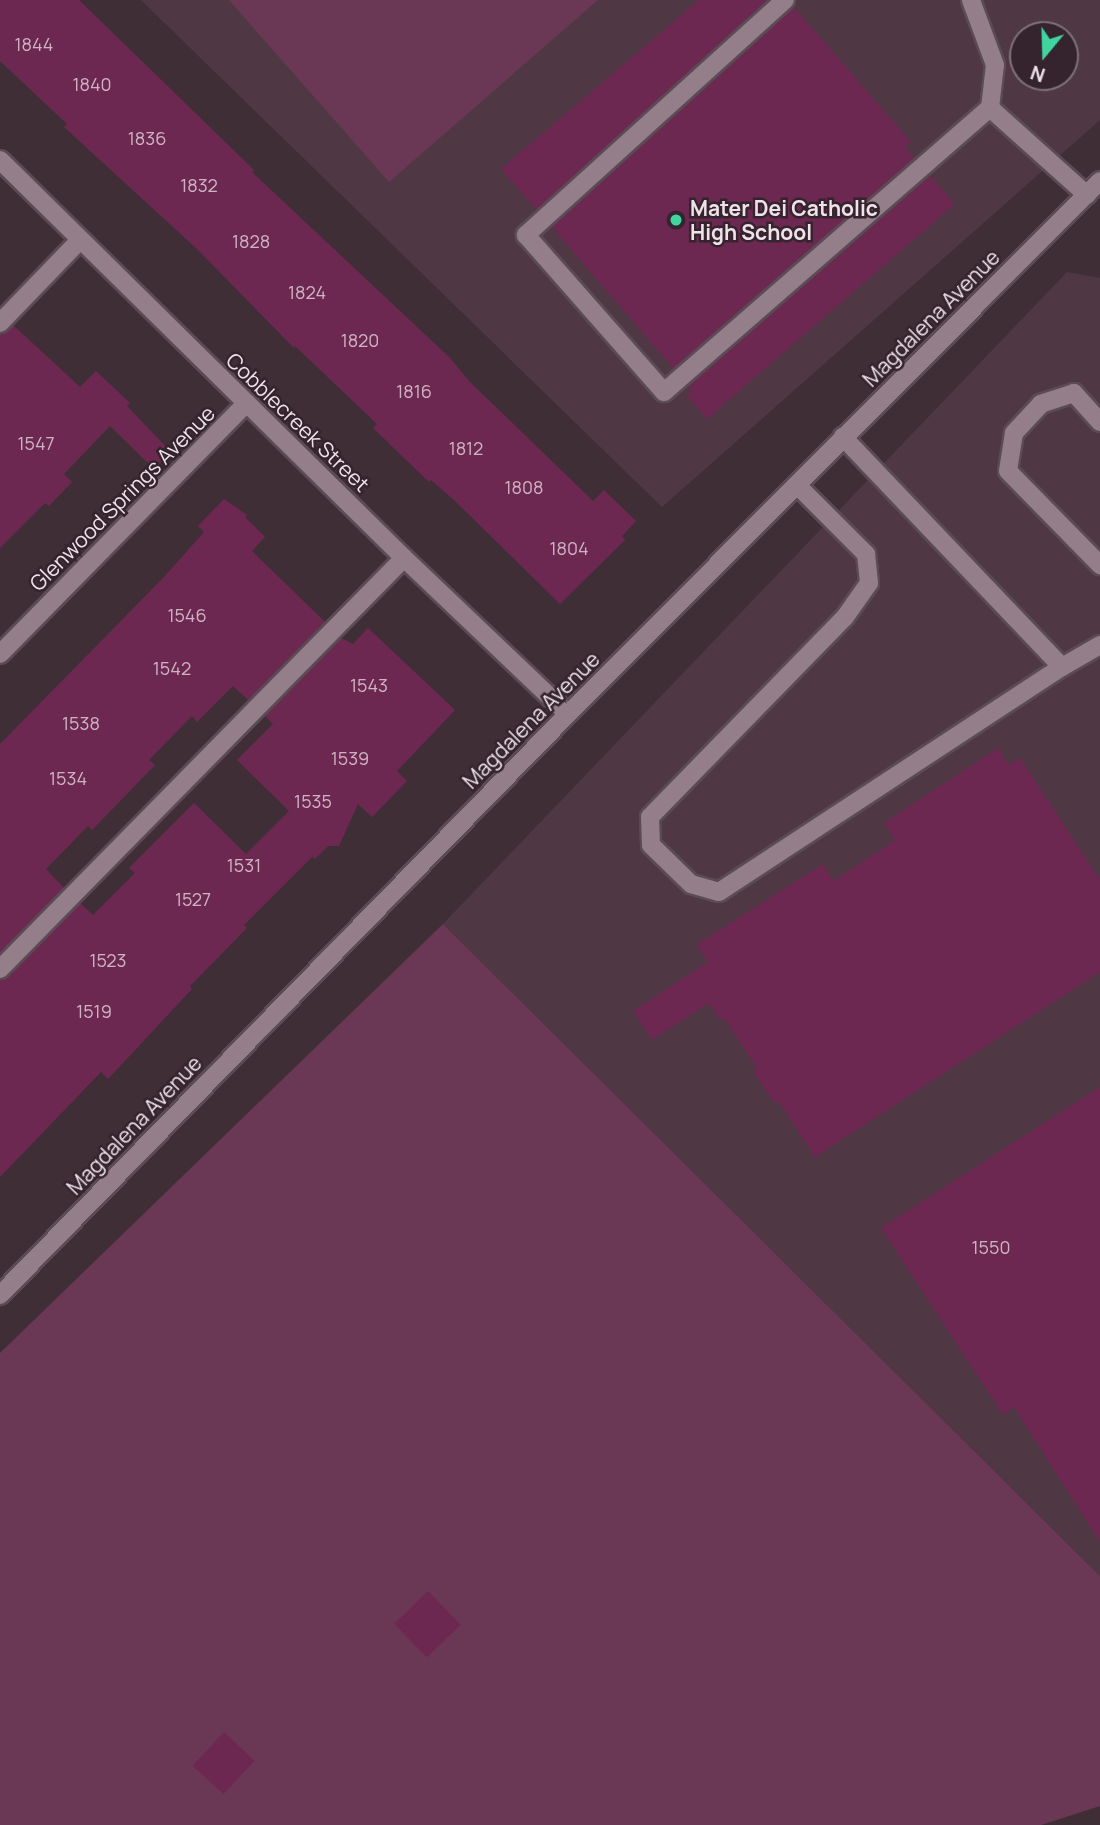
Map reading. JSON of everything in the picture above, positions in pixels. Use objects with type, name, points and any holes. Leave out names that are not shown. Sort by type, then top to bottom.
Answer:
[{"type":"street","points":[[785,0],[526,235],[664,392],[990,108],[995,65],[971,0]]},
{"type":"street","points":[[990,108],[1093,201]]},
{"type":"street","name":"Cobblecreek Street","points":[[0,160],[404,558],[568,713]]},
{"type":"street","name":"Magdalena Avenue","points":[[0,1295],[568,713],[843,438],[1093,201],[1100,181]]},
{"type":"street","points":[[0,323],[80,240]]},
{"type":"street","points":[[1100,422],[1074,393],[1041,404],[1014,433],[1008,471],[1100,565]]},
{"type":"street","name":"Glenwood Springs Avenue","points":[[0,654],[247,404]]},
{"type":"street","points":[[843,438],[1062,667]]},
{"type":"street","points":[[797,485],[866,554],[869,583],[845,617],[650,817],[651,845],[691,884],[719,891],[1062,667],[1100,645]]},
{"type":"street","points":[[0,969],[404,558]]},
{"type":"shaded area","name":"Mater Dei Catholic High School","points":[[141,0],[1100,0],[1100,120],[662,507]]},
{"type":"shaded area","points":[[229,0],[598,0],[389,182]]},
{"type":"shaded area","points":[[1067,272],[1100,278],[1100,1576],[443,924]]},
{"type":"shaded area","points":[[443,924],[1100,1576],[1100,1806],[1041,1825],[0,1825],[0,1353]]},
{"type":"building","points":[[0,0],[79,0],[254,170],[252,172],[449,357],[470,382],[593,501],[604,490],[636,521],[622,536],[625,540],[560,604],[454,500],[431,480],[429,482],[373,428],[377,424],[295,346],[294,348],[197,249],[64,127],[67,124],[0,61]]},
{"type":"building","points":[[699,0],[768,0],[537,210],[501,169]]},
{"type":"building","points":[[794,7],[911,142],[905,147],[915,158],[674,369],[552,227]]},
{"type":"building","points":[[930,176],[955,204],[707,419],[686,395],[692,390],[688,386]]},
{"type":"building","points":[[13,325],[80,387],[96,371],[130,403],[127,406],[171,452],[154,469],[110,426],[64,474],[72,482],[49,506],[45,503],[0,548],[0,334]]},
{"type":"building","points":[[224,499],[247,515],[245,517],[265,537],[252,551],[325,622],[248,700],[233,686],[197,722],[192,716],[149,760],[155,765],[92,830],[88,826],[46,869],[64,888],[0,953],[0,744],[164,577],[204,532],[198,526]]},
{"type":"building","points":[[368,628],[455,710],[397,771],[407,781],[372,817],[358,804],[339,846],[328,846],[315,859],[312,857],[244,925],[247,928],[190,986],[192,989],[108,1079],[101,1072],[0,1177],[0,980],[8,977],[80,903],[93,915],[135,873],[129,868],[194,803],[246,854],[289,811],[237,760],[273,724],[265,716],[341,638],[353,644]]},
{"type":"building","points":[[998,748],[1009,765],[1020,758],[1100,880],[1100,972],[815,1157],[778,1101],[774,1103],[753,1071],[757,1068],[724,1018],[720,1020],[709,1003],[652,1040],[633,1011],[708,962],[696,945],[823,864],[834,881],[895,840],[884,823]]},
{"type":"building","points":[[1100,1087],[1100,1542],[1014,1407],[1003,1415],[881,1228]]},
{"type":"building","points":[[428,1591],[461,1625],[427,1657],[394,1624]]},
{"type":"building","points":[[224,1732],[255,1761],[223,1794],[193,1766]]},
{"type":"place","name":"Mater Dei Catholic High School","points":[[676,220]]}]
